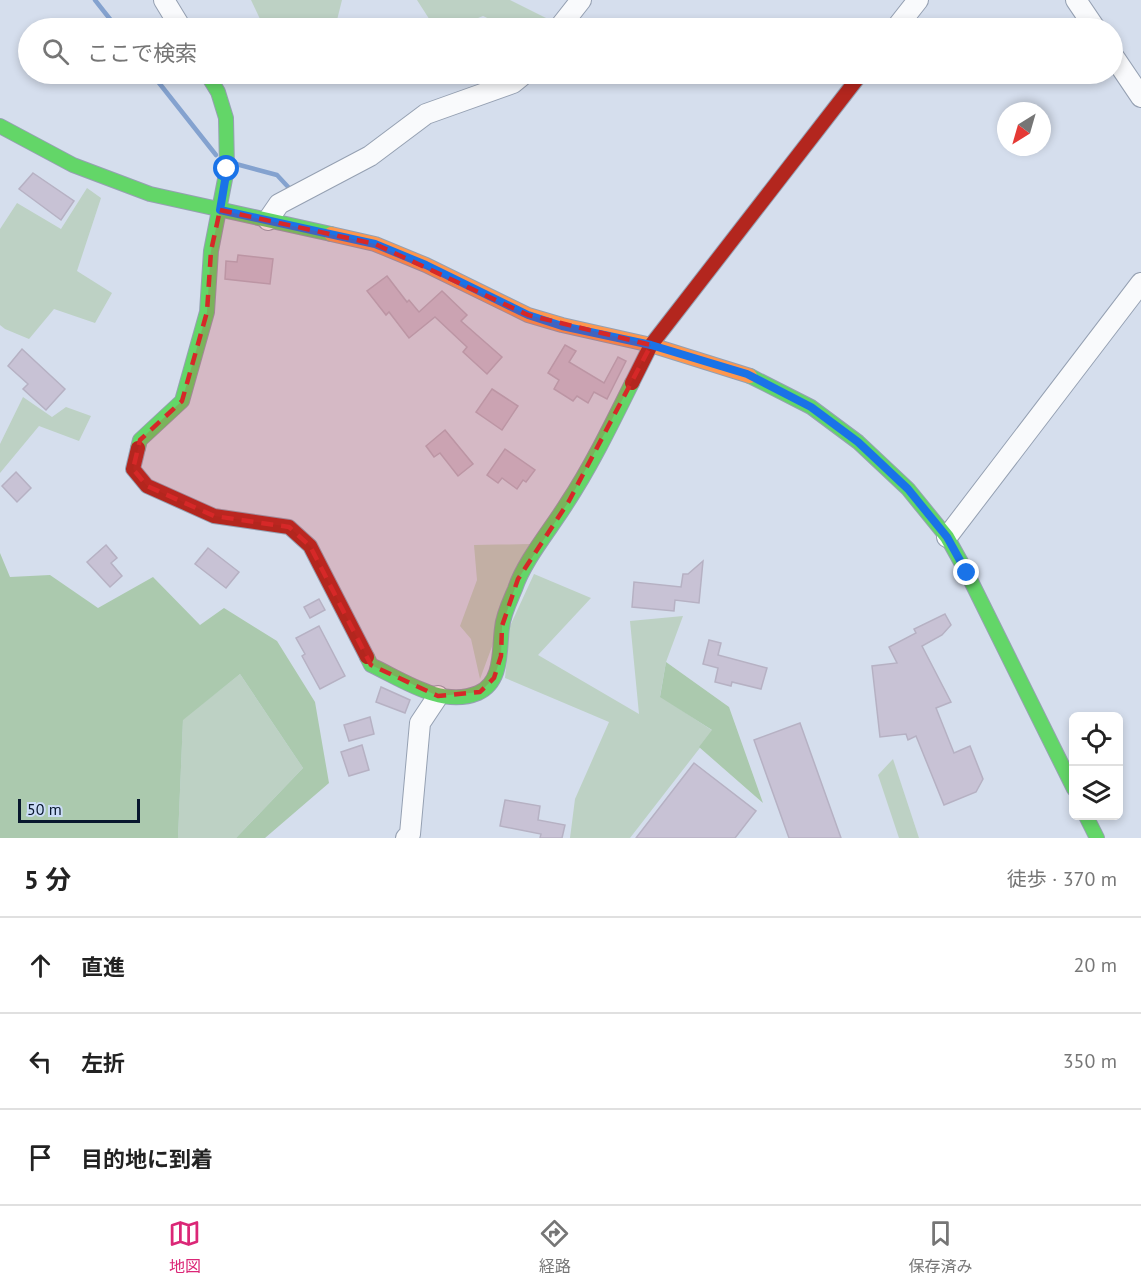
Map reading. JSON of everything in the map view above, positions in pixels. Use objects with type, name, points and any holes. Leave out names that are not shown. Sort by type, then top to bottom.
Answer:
[{"type":"street","points":[[164,0],[175,18]]},
{"type":"street","points":[[567,18],[581,0]]},
{"type":"street","points":[[904,18],[918,0]]},
{"type":"street","points":[[1076,0],[1088,18]]},
{"type":"street","points":[[1123,69],[1141,97]]},
{"type":"street","points":[[213,84],[226,118],[227,169],[211,251],[207,312],[182,401],[140,440],[133,469],[147,486],[214,516],[289,527],[310,546],[371,665],[438,696],[462,697],[480,692],[494,678],[501,656],[502,626],[518,579],[602,445],[651,345],[853,84]]},
{"type":"street","points":[[268,220],[279,204],[370,156],[426,114],[510,84]]},
{"type":"street","points":[[0,126],[73,165],[150,194],[375,244],[426,265],[528,315],[562,326],[651,345],[747,374],[811,407],[858,442],[908,489],[947,537],[1069,779]]},
{"type":"street","points":[[947,537],[1141,283]]},
{"type":"street","points":[[406,838],[410,834],[420,723],[438,696]]},
{"type":"street","points":[[1088,820],[1097,838]]},
{"type":"highlighted area","points":[[220,210],[375,244],[528,315],[651,345],[569,501],[518,579],[502,626],[501,656],[494,678],[480,692],[438,696],[371,665],[310,546],[289,527],[214,516],[147,486],[133,469],[140,440],[182,401],[207,312],[211,251]]},
{"type":"green space","points":[[251,0],[342,0],[338,18],[260,18]]},
{"type":"green space","points":[[417,0],[510,0],[546,18],[487,18],[483,16],[478,18],[429,18]]},
{"type":"green space","points":[[87,188],[101,198],[77,271],[112,293],[95,323],[54,309],[29,339],[5,329],[0,325],[0,229],[17,203],[61,229]]},
{"type":"green space","points":[[23,397],[52,417],[66,407],[91,416],[79,441],[39,426],[0,473],[0,444]]},
{"type":"green space","points":[[530,544],[480,679],[471,639],[460,626],[477,580],[474,545]]},
{"type":"green space","points":[[0,553],[10,577],[50,575],[98,608],[153,577],[200,625],[224,608],[277,641],[315,702],[329,783],[265,838],[236,838],[303,768],[240,674],[183,720],[178,838],[0,838]]},
{"type":"green space","points":[[534,574],[591,598],[538,655],[639,714],[630,621],[683,616],[666,662],[660,696],[713,731],[630,838],[570,838],[575,799],[609,722],[505,678],[510,626]]},
{"type":"green space","points":[[666,662],[729,707],[763,803],[699,747],[712,730],[660,697]]},
{"type":"green space","points":[[240,674],[303,768],[236,838],[178,838],[183,719]]},
{"type":"green space","points":[[893,759],[919,838],[899,838],[878,775]]},
{"type":"building","points":[[33,173],[74,201],[61,220],[19,189]]},
{"type":"building","points":[[238,255],[273,259],[270,284],[225,279],[226,261],[237,262]]},
{"type":"building","points":[[387,276],[407,302],[409,300],[419,312],[442,291],[467,315],[461,321],[502,357],[487,374],[463,352],[467,347],[435,317],[409,338],[389,312],[386,315],[367,291]]},
{"type":"building","points":[[565,345],[576,351],[569,362],[604,383],[618,357],[626,361],[607,399],[594,392],[588,403],[577,396],[573,401],[554,389],[559,380],[548,373]]},
{"type":"building","points":[[22,349],[65,389],[46,410],[23,389],[28,384],[8,366]]},
{"type":"building","points":[[492,389],[518,406],[502,430],[476,412]]},
{"type":"building","points":[[445,430],[473,464],[458,476],[440,453],[434,457],[426,446]]},
{"type":"building","points":[[505,449],[535,470],[526,482],[523,480],[517,489],[502,478],[498,483],[487,475]]},
{"type":"building","points":[[16,472],[31,488],[17,502],[2,486]]},
{"type":"building","points":[[106,545],[117,558],[111,563],[122,576],[110,587],[87,562]]},
{"type":"building","points":[[208,548],[239,572],[226,588],[195,564]]},
{"type":"building","points":[[703,561],[699,603],[675,600],[674,611],[632,607],[634,582],[681,587],[683,574],[688,574]]},
{"type":"building","points":[[319,599],[325,610],[310,618],[304,607]]},
{"type":"building","points":[[945,614],[951,625],[942,635],[922,646],[951,702],[936,708],[954,753],[970,746],[983,779],[976,792],[944,805],[916,736],[908,740],[906,734],[880,737],[872,666],[897,663],[889,647],[916,633],[914,629]]},
{"type":"building","points":[[319,626],[345,676],[320,689],[302,656],[305,654],[296,638]]},
{"type":"building","points":[[709,640],[721,643],[718,655],[767,668],[761,689],[732,682],[731,686],[715,682],[718,668],[703,664]]},
{"type":"building","points":[[381,687],[410,700],[405,713],[376,702]]},
{"type":"building","points":[[370,717],[374,734],[349,741],[344,725]]},
{"type":"building","points":[[800,723],[841,838],[789,838],[754,740]]},
{"type":"building","points":[[362,745],[369,770],[349,776],[341,752]]},
{"type":"building","points":[[694,763],[756,811],[735,838],[636,838]]},
{"type":"building","points":[[505,800],[540,806],[538,820],[565,825],[562,838],[540,838],[541,834],[500,826]]},
{"type":"waterway","points":[[95,0],[109,18]]},
{"type":"waterway","points":[[160,84],[216,155]]},
{"type":"waterway","points":[[236,164],[277,175],[290,189],[292,188]]},
{"type":"traffic: fast","points":[[138,448],[140,440],[182,401],[207,312],[211,251],[227,169],[226,118],[213,84]]},
{"type":"traffic: fast","points":[[0,126],[73,165],[150,194],[331,234]]},
{"type":"traffic: fast","points":[[750,376],[811,407],[858,442],[908,489],[947,537],[1069,779]]},
{"type":"traffic: fast","points":[[367,657],[371,665],[437,695],[464,697],[486,688],[496,673],[504,618],[519,578],[585,474],[632,383]]},
{"type":"traffic: fast","points":[[1088,820],[1097,838]]},
{"type":"traffic: slow","points":[[331,234],[375,244],[426,265],[528,315],[651,345],[750,376]]},
{"type":"traffic: jam","points":[[632,383],[651,345],[853,84]]},
{"type":"traffic: jam","points":[[138,448],[133,469],[147,486],[214,516],[289,527],[310,546],[367,657]]},
{"type":"route","points":[[227,169],[220,210],[375,244],[426,265],[528,315],[562,326],[651,345],[747,374],[811,407],[858,442],[908,489],[947,537],[967,573]]}]
